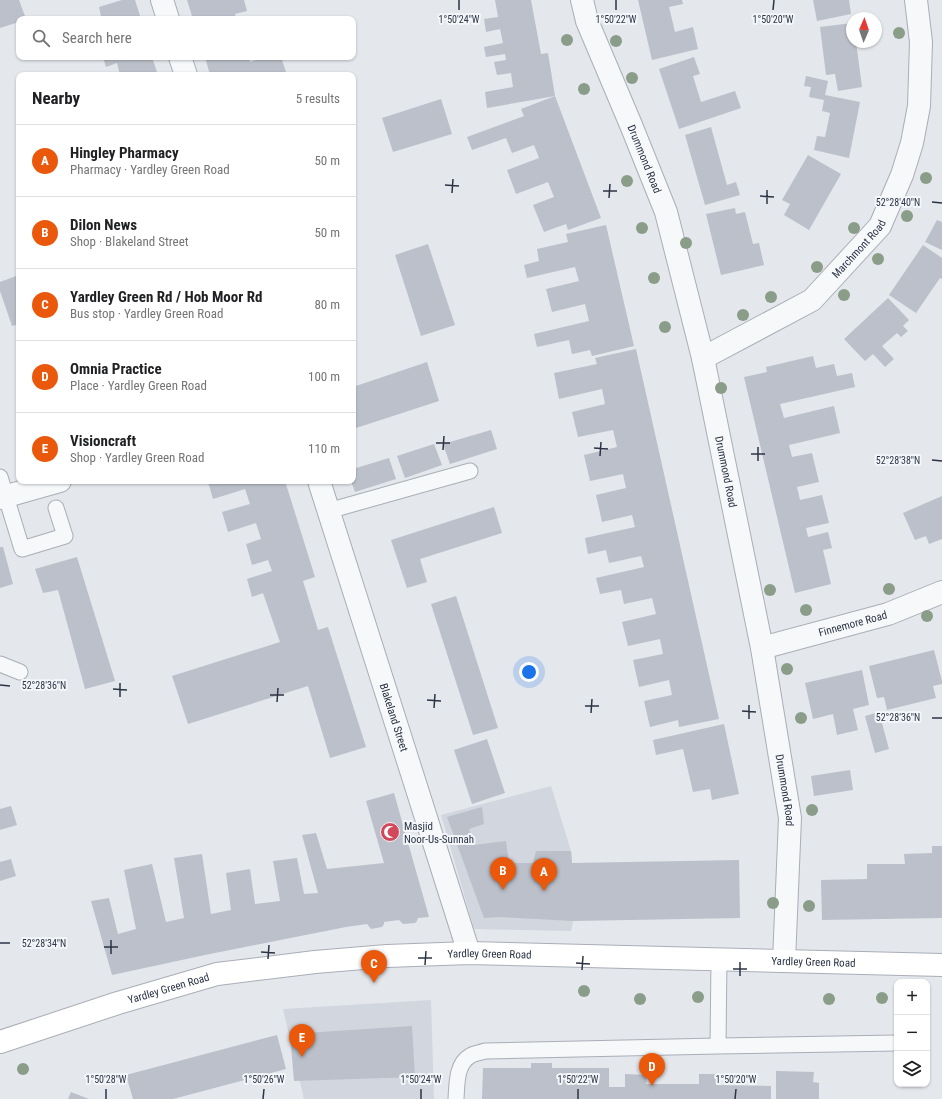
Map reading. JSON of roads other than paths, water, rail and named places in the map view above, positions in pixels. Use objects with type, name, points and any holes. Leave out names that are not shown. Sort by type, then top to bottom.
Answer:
[{"type":"street","points":[[162,0],[167,16]]},
{"type":"street","name":"Drummond Road","points":[[582,0],[586,22],[631,125],[666,212],[703,358],[762,648],[790,818],[784,961]]},
{"type":"street","name":"Marchmont Road","points":[[703,358],[812,300],[880,226],[902,175],[912,143],[919,106],[921,42],[916,0]]},
{"type":"street","points":[[181,60],[185,72]]},
{"type":"street","points":[[2,490],[41,484]]},
{"type":"street","name":"Blakeland Street","points":[[320,484],[469,954]]},
{"type":"street","name":"Finnemore Road","points":[[762,648],[888,614],[942,592]]},
{"type":"street","name":"Yardley Green Road","points":[[0,1042],[118,1003],[217,974],[315,962],[387,956],[469,954],[942,964]]},
{"type":"lane","points":[[328,511],[470,471]]},
{"type":"lane","points":[[2,490],[22,549],[66,536],[56,508]]},
{"type":"lane","points":[[0,664],[20,672]]},
{"type":"lane","points":[[718,1046],[719,959]]},
{"type":"lane","points":[[456,1099],[457,1078],[462,1063],[470,1055],[485,1052],[894,1043]]},
{"type":"place","name":"Masjid Noor-Us-Sunnah","points":[[390,832]]},
{"type":"place","name":"Dilon News","points":[[503,890]]},
{"type":"place","name":"Hingley Pharmacy","points":[[544,891]]},
{"type":"place","name":"Yardley Green Rd / Hob Moor Rd","points":[[374,983]]},
{"type":"place","name":"Visioncraft","points":[[302,1057]]},
{"type":"place","name":"Omnia Practice","points":[[652,1086]]}]
